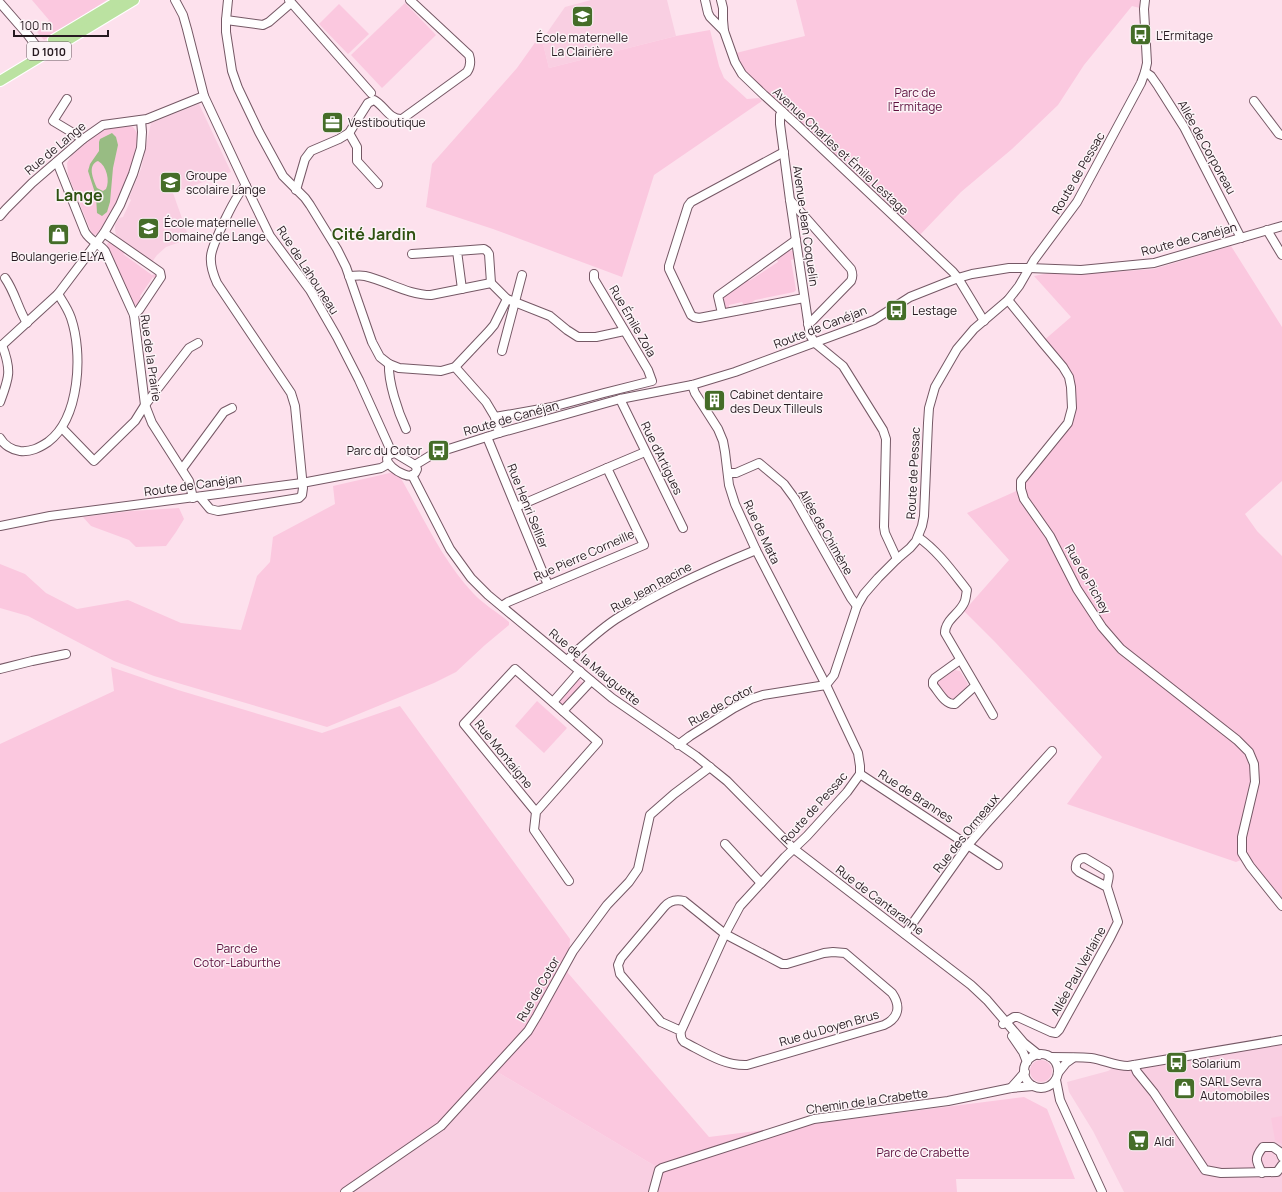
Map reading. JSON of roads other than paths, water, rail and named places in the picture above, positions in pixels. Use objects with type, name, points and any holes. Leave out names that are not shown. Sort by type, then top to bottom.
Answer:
[{"type":"main road","name":"D 1010","points":[[0,81],[40,52],[120,0]]},
{"type":"main road","name":"D 1010","points":[[0,74],[134,0]]},
{"type":"street","name":"Rue de Lahouneau","points":[[171,0],[187,29]]},
{"type":"street","name":"Rue de Lahouneau","points":[[176,0],[183,14],[204,96],[246,186],[270,236],[310,290],[337,338],[359,380],[392,453]]},
{"type":"street","name":"Rue de Lahouneau","points":[[180,0],[186,14],[187,29]]},
{"type":"street","points":[[228,0],[226,32],[232,71],[238,88],[258,132],[283,176],[308,201],[326,228],[349,276],[376,351],[380,357],[389,364],[399,368],[441,371],[455,367],[494,325],[511,300],[522,275]]},
{"type":"street","points":[[226,20],[263,25],[269,22],[290,1],[372,96],[380,103],[390,116],[397,120],[402,119],[467,72],[470,67],[471,59],[469,54],[410,0]]},
{"type":"street","name":"Avenue Charles et Émile Lestage","points":[[705,0],[708,13],[724,31]]},
{"type":"street","name":"Avenue Charles et Émile Lestage","points":[[721,0],[723,8],[724,31],[735,62],[742,74],[953,272],[984,321]]},
{"type":"street","name":"Route de Pessac","points":[[681,1034],[725,934],[740,906],[760,883],[807,836],[860,774],[860,759],[858,753],[826,685],[834,675],[858,606],[864,594],[897,558],[910,548],[918,536],[922,526],[924,516],[929,408],[932,394],[957,349],[974,329],[1008,300],[1019,286],[1029,268],[1078,202],[1139,87],[1145,72],[1147,63],[1144,0]]},
{"type":"street","points":[[0,3],[28,35],[40,52]]},
{"type":"street","points":[[714,20],[723,17]]},
{"type":"street","name":"Allée de Corporeau","points":[[1145,72],[1151,76],[1184,127],[1241,238]]},
{"type":"street","name":"Rue de Lange","points":[[0,216],[3,206],[83,139],[103,125],[140,120],[204,96]]},
{"type":"street","points":[[296,190],[306,158],[311,151],[349,133],[372,96]]},
{"type":"street","points":[[67,99],[53,121],[83,139]]},
{"type":"street","points":[[1254,101],[1279,134],[1282,135]]},
{"type":"street","name":"Avenue Jean Coquelin","points":[[783,112],[780,115],[780,119],[790,200],[808,324],[810,335],[815,343]]},
{"type":"street","points":[[0,402],[9,373],[9,365],[1,346],[58,294],[104,233],[120,204],[133,174],[141,148],[142,132],[140,120]]},
{"type":"street","points":[[349,133],[357,147],[357,161],[378,184]]},
{"type":"street","points":[[784,152],[691,202],[688,206],[669,269],[691,315],[694,317],[699,318],[804,298]]},
{"type":"street","name":"Rue de la Prairie","points":[[57,162],[85,232],[90,239],[105,252],[134,315],[145,405],[152,423],[191,484],[196,497]]},
{"type":"street","points":[[196,497],[210,509],[218,511],[299,498],[302,495],[295,406],[291,393],[217,283],[211,267],[213,248],[233,204],[242,188],[246,186]]},
{"type":"street","points":[[790,200],[853,273],[851,281],[808,324]]},
{"type":"street","name":"Route de Canéjan","points":[[415,465],[434,454],[499,433],[620,399],[692,385],[735,372],[874,320],[910,297],[972,274],[1000,269],[1029,268],[1081,270],[1154,263],[1282,226]]},
{"type":"street","points":[[1267,230],[1282,255]]},
{"type":"street","points":[[104,233],[160,272],[161,277],[134,315]]},
{"type":"street","points":[[722,314],[718,296],[796,240]]},
{"type":"street","points":[[412,254],[484,249],[490,254],[491,283],[511,300],[550,316],[578,337],[596,336],[624,331]]},
{"type":"street","points":[[457,251],[462,289]]},
{"type":"street","name":"Rue Émile Zola","points":[[495,417],[552,407],[652,381],[648,370],[594,279],[594,274]]},
{"type":"street","points":[[349,276],[366,276],[397,288],[424,295],[431,295],[491,283]]},
{"type":"street","points":[[6,278],[27,323]]},
{"type":"street","points":[[0,438],[11,448],[26,452],[31,451],[44,445],[52,439],[62,428],[68,416],[75,393],[77,352],[72,319],[58,294]]},
{"type":"street","points":[[502,351],[511,300]]},
{"type":"street","name":"Rue de Pichey","points":[[1008,300],[1063,367],[1069,377],[1071,387],[1072,408],[1068,423],[1022,481],[1021,489],[1024,499],[1050,536],[1084,601],[1120,649],[1238,740],[1249,752],[1254,764],[1255,782],[1242,838],[1242,853],[1250,866],[1282,906]]},
{"type":"street","points":[[62,428],[94,460],[135,420],[189,348],[198,343]]},
{"type":"street","points":[[815,343],[843,366],[883,430],[886,439],[884,527],[885,533],[897,558]]},
{"type":"street","points":[[389,364],[388,373],[400,417],[406,429]]},
{"type":"street","points":[[455,367],[486,402],[495,417],[499,433]]},
{"type":"street","name":"Rue de Mata","points":[[692,385],[718,429],[723,441],[729,485],[735,504],[756,550],[826,685]]},
{"type":"street","name":"Rue d'Artigues","points":[[620,399],[683,528]]},
{"type":"street","points":[[182,469],[224,412],[232,408]]},
{"type":"street","name":"Rue Henri Sellier","points":[[487,437],[548,585]]},
{"type":"street","points":[[516,507],[646,452]]},
{"type":"street","points":[[392,453],[397,454],[415,465],[417,470],[415,474],[412,476],[406,475],[388,464],[387,459],[392,453]]},
{"type":"street","name":"Allée de Chimène","points":[[728,473],[736,473],[759,463],[784,484],[798,503],[851,598],[858,606]]},
{"type":"street","name":"Route de Canéjan","points":[[0,526],[50,516],[302,483],[381,468],[388,464]]},
{"type":"street","name":"Rue Pierre Corneille","points":[[502,606],[508,602],[644,544],[607,468]]},
{"type":"street","name":"Rue de la Mauguette","points":[[412,476],[456,558],[471,578],[488,595],[627,710],[710,767],[741,794],[794,849]]},
{"type":"street","points":[[918,536],[926,542],[949,566],[967,590],[964,603],[945,628],[945,633],[993,715]]},
{"type":"street","name":"Rue Jean Racine","points":[[567,660],[589,640],[615,620],[653,597],[707,570],[756,550]]},
{"type":"street","points":[[0,669],[66,654]]},
{"type":"street","points":[[960,660],[935,678],[933,681],[934,685],[948,703],[952,704],[956,704],[975,686]]},
{"type":"street","name":"Rue Montaigne","points":[[515,669],[563,711],[598,742],[536,812],[464,724],[515,669]]},
{"type":"street","points":[[553,702],[580,671]]},
{"type":"street","points":[[563,711],[591,681]]},
{"type":"street","name":"Rue de Cotor","points":[[678,745],[696,732],[751,699],[763,695],[826,685]]},
{"type":"street","name":"Rue des Ormeaux","points":[[905,934],[968,845],[1052,751]]},
{"type":"street","name":"Rue de Cotor","points":[[345,1192],[441,1126],[528,1030],[573,951],[607,905],[629,882],[638,869],[650,815],[674,794],[710,767]]},
{"type":"street","name":"Rue de Brannes","points":[[860,774],[998,865]]},
{"type":"street","points":[[536,812],[534,830],[569,881]]},
{"type":"street","points":[[725,844],[760,883]]},
{"type":"street","name":"Rue de Cantaranne","points":[[794,849],[952,970],[1024,1043],[1039,1055]]},
{"type":"street","name":"Allée Paul Verlaine","points":[[1005,1023],[1014,1017],[1018,1017],[1051,1032],[1056,1033],[1059,1030],[1117,925],[1118,922],[1107,887]]},
{"type":"street","name":"Rue du Doyen Brus","points":[[672,901],[684,901],[725,934],[782,964],[787,964],[824,953],[845,953],[892,993],[898,1003],[895,1016],[890,1022],[884,1025],[747,1064],[734,1064],[722,1061],[684,1042],[681,1039],[681,1034],[661,1022],[620,974],[618,967],[620,960],[667,903],[672,901]]},
{"type":"street","name":"Rue de Cantaranne","points":[[1005,1023],[1023,1052],[1027,1062]]},
{"type":"street","points":[[1011,1088],[1025,1072],[1027,1062],[1032,1057],[1039,1055],[1050,1057],[1063,1056],[1073,1058],[1091,1058],[1118,1065],[1134,1065],[1282,1040]]},
{"type":"street","points":[[1050,1057],[1057,1064],[1058,1092],[1063,1106],[1102,1192]]},
{"type":"street","points":[[1043,1088],[1050,1086],[1066,1063],[1073,1058]]},
{"type":"street","points":[[1134,1065],[1136,1072],[1154,1093],[1205,1170],[1221,1173],[1262,1173],[1277,1172],[1282,1165]]},
{"type":"street","points":[[1025,1072],[1029,1082],[1033,1086],[1043,1088],[1054,1095],[1063,1106]]},
{"type":"street","name":"Chemin de la Crabette","points":[[654,1192],[660,1169],[814,1119],[948,1101],[1011,1088],[1033,1086]]},
{"type":"street","points":[[1262,1173],[1256,1162],[1258,1154],[1263,1147],[1273,1148],[1280,1152],[1282,1157]]},
{"type":"place","name":"École maternelle La Clairière","points":[[582,16]]},
{"type":"place","name":"L'Ermitage","points":[[1141,35]]},
{"type":"place","name":"Vestiboutique","points":[[333,122]]},
{"type":"place","name":"Groupe scolaire Lange","points":[[170,182]]},
{"type":"place","name":"École maternelle Domaine de Lange","points":[[149,229]]},
{"type":"place","name":"Boulangerie ELYA","points":[[58,235]]},
{"type":"place","name":"Lestage","points":[[897,310]]},
{"type":"place","name":"Cabinet dentaire des Deux Tilleuls","points":[[714,401]]},
{"type":"place","name":"Parc du Cotor","points":[[438,450]]},
{"type":"place","name":"Solarium","points":[[1176,1063]]},
{"type":"place","name":"SARL Sevra Automobiles","points":[[1184,1088]]},
{"type":"place","name":"Aldi","points":[[1139,1141]]},
{"type":"district","name":"Lange","points":[[79,195]]},
{"type":"district","name":"Cité Jardin","points":[[374,234]]},
{"type":"park label","name":"Parc de l'Ermitage","points":[[915,99]]},
{"type":"park label","name":"Parc de Cotor-Laburthe","points":[[237,955]]},
{"type":"park label","name":"Parc de Crabette","points":[[923,1152]]}]
